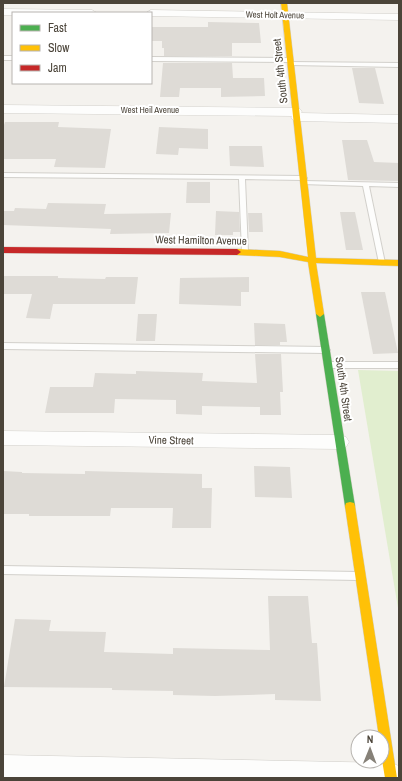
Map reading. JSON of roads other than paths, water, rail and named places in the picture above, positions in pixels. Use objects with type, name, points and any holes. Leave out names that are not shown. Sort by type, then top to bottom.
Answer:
[{"type":"main road","name":"South 4th Street","points":[[284,3],[312,260],[359,576],[391,776]]},
{"type":"main road","name":"West Hamilton Avenue","points":[[3,250],[245,252],[280,254],[312,260],[399,263]]},
{"type":"street","name":"West Holt Avenue","points":[[152,14],[399,17]]},
{"type":"street","name":"West Heil Avenue","points":[[3,109],[296,115],[399,119]]},
{"type":"street","name":"Vine Street","points":[[3,438],[340,442]]},
{"type":"street","points":[[3,767],[391,776]]},
{"type":"lane","points":[[152,59],[399,64]]},
{"type":"lane","points":[[3,175],[242,177],[399,185]]},
{"type":"lane","points":[[242,177],[245,252]]},
{"type":"lane","points":[[366,184],[382,263]]},
{"type":"lane","points":[[3,346],[326,350]]},
{"type":"lane","points":[[328,365],[399,365]]},
{"type":"lane","points":[[3,570],[359,576]]}]
